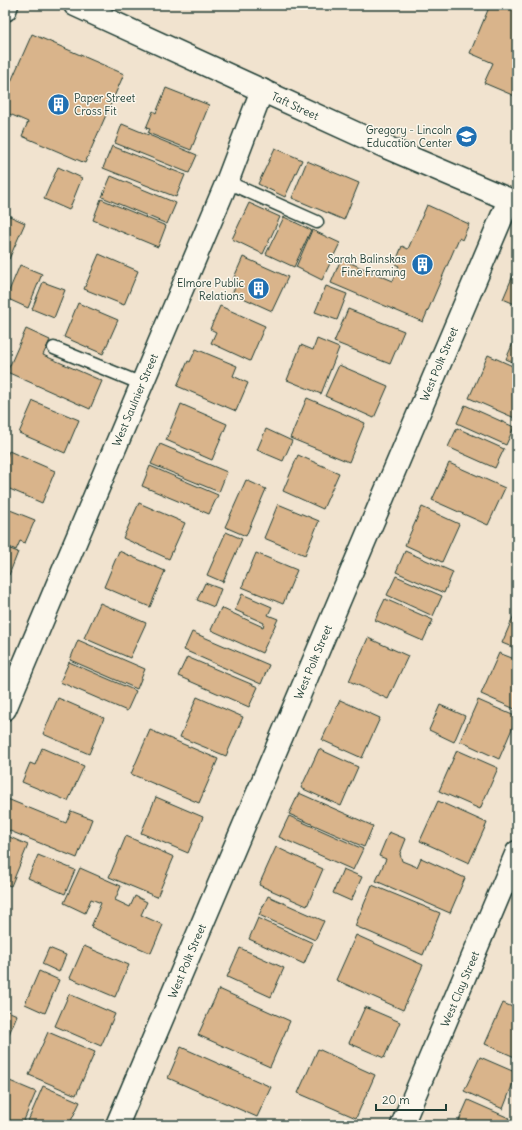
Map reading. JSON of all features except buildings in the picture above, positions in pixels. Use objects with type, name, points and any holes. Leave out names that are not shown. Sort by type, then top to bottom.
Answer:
[{"type":"street","points":[[5,10],[7,5]]},
{"type":"street","name":"Taft Street","points":[[75,5],[388,148],[513,201]]},
{"type":"street","name":"West Saulnier Street","points":[[5,709],[228,182],[262,90]]},
{"type":"street","name":"West Polk Street","points":[[118,1125],[513,201]]},
{"type":"street","name":"West Clay Street","points":[[402,1125],[517,852]]},
{"type":"lane","points":[[228,182],[317,222]]},
{"type":"lane","points":[[54,348],[142,384]]},
{"type":"place","name":"Paper Street Cross Fit","points":[[58,104]]},
{"type":"place","name":"Gregory - Lincoln Education Center","points":[[467,136]]},
{"type":"place","name":"Sarah Balinskas Fine Framing","points":[[422,265]]},
{"type":"place","name":"Elmore Public Relations","points":[[259,289]]}]
